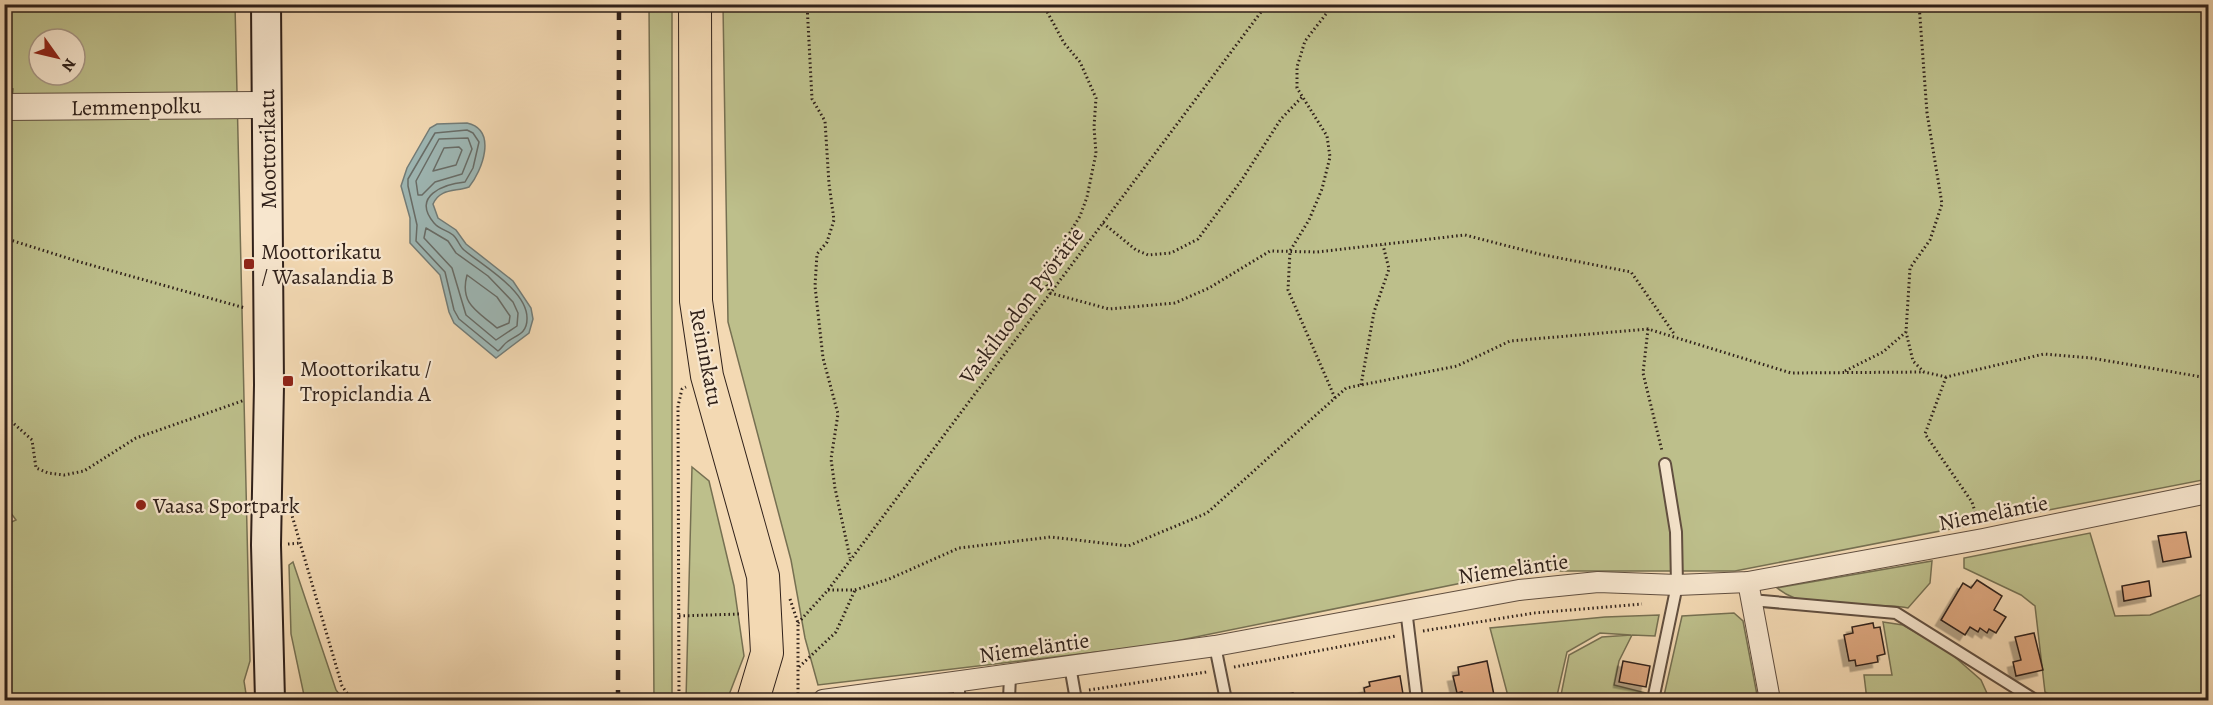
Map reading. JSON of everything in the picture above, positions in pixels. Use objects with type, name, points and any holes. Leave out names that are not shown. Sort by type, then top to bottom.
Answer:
[{"type":"main road","name":"Moottorikatu","points":[[266,4],[269,385],[267,618],[270,700]]},
{"type":"main road","name":"Reininkatu","points":[[695,4],[696,302],[707,376],[763,576],[767,653],[753,700]]},
{"type":"main road","name":"Moottorikatu","points":[[267,618],[286,700]]},
{"type":"street","name":"Lemmenpolku","points":[[4,107],[267,105]]},
{"type":"street","name":"Niemeläntie","points":[[823,700],[959,691],[1010,675],[1215,646],[1406,608],[1519,590],[1598,582],[1675,593],[1750,591],[1983,539],[2208,493]]},
{"type":"street","points":[[1750,591],[1770,700]]},
{"type":"lane","points":[[1653,700],[1675,593],[1676,532],[1665,464]]},
{"type":"lane","points":[[1750,591],[1896,613],[2035,700]]},
{"type":"lane","points":[[1406,608],[1417,700]]},
{"type":"lane","points":[[1215,646],[1226,700]]},
{"type":"lane","points":[[1070,666],[1075,697]]},
{"type":"lane","points":[[1009,700],[1010,675]]},
{"type":"path","points":[[807,4],[812,99],[825,121],[834,220],[827,242],[817,254],[815,286],[822,358],[838,414],[831,459],[850,558]]},
{"type":"path","points":[[1043,4],[1064,43],[1080,62],[1096,98],[1094,127],[1096,153],[1087,197],[1080,216],[1057,254],[1046,283],[1050,293],[1109,309],[1176,303],[1209,288],[1270,251],[1317,252],[1465,235],[1539,254],[1631,272],[1676,336]]},
{"type":"path","name":"Vaskiluodon Pyörätie","points":[[798,623],[828,590],[1268,4]]},
{"type":"path","points":[[1919,4],[1927,113],[1942,204],[1930,240],[1910,268],[1906,332],[1913,362],[1924,372]]},
{"type":"path","points":[[1326,14],[1305,41],[1299,58],[1297,88],[1327,136],[1330,157],[1322,189],[1309,220],[1290,251],[1288,290],[1335,398]]},
{"type":"path","points":[[1103,223],[1136,250],[1148,255],[1171,253],[1198,239],[1241,181],[1281,119],[1302,98]]},
{"type":"path","points":[[4,238],[249,309]]},
{"type":"path","points":[[1361,385],[1374,312],[1389,270],[1383,245]]},
{"type":"path","points":[[1648,329],[1642,360],[1643,373],[1665,464]]},
{"type":"path","points":[[828,590],[855,590],[889,579],[958,548],[1051,537],[1128,546],[1207,513],[1346,388],[1457,366],[1509,341],[1648,329],[1791,373],[1924,372],[1946,377],[2044,354],[2091,358],[2208,378]]},
{"type":"path","points":[[1844,372],[1883,352],[1906,332]]},
{"type":"path","points":[[679,700],[678,406],[682,389],[707,376]]},
{"type":"path","points":[[1946,377],[1925,434],[1972,502],[1983,539]]},
{"type":"path","points":[[4,415],[32,440],[36,468],[48,473],[64,475],[84,471],[136,438],[249,399]]},
{"type":"path","points":[[301,543],[342,686],[352,700]]},
{"type":"path","points":[[787,589],[798,623],[798,700]]},
{"type":"path","points":[[798,668],[836,632],[855,590]]},
{"type":"path","points":[[1028,700],[1075,697],[1409,634],[1675,593]]},
{"type":"path","points":[[679,616],[765,613]]},
{"type":"green space","points":[[5,5],[235,5],[250,661],[244,681],[247,700],[5,700],[5,525],[16,520],[5,505],[4,198],[13,89],[5,88]]},
{"type":"green space","points":[[649,5],[672,5],[672,700],[654,700]]},
{"type":"green space","points":[[723,5],[2208,5],[2208,479],[1735,571],[1521,571],[1156,645],[818,685],[805,638],[791,560],[728,322]]},
{"type":"green space","points":[[692,467],[709,481],[734,586],[744,656],[727,700],[686,700]]},
{"type":"green space","points":[[2090,533],[2115,616],[2150,615],[2208,592],[2208,700],[2060,700],[2045,692],[2035,606],[2021,595],[1964,568],[1964,558]]},
{"type":"green space","points":[[1932,561],[1930,583],[1908,608],[1822,604],[1790,596],[1777,588]]},
{"type":"green space","points":[[293,562],[336,690],[344,700],[305,700],[291,634],[289,565]]},
{"type":"green space","points":[[1734,613],[1743,621],[1758,700],[1663,700],[1682,616]]},
{"type":"green space","points":[[1659,615],[1655,636],[1632,635],[1619,661],[1614,685],[1646,693],[1644,700],[1560,700],[1569,655],[1602,637],[1631,635],[1600,633],[1567,652],[1556,700],[1509,700],[1490,628],[1605,617]]},
{"type":"green space","points":[[1883,622],[1903,625],[1948,651],[1981,680],[1990,700],[1867,700],[1864,675],[1892,675]]},
{"type":"water","points":[[467,123],[477,127],[485,142],[479,171],[469,187],[444,193],[433,204],[438,218],[456,230],[466,244],[513,281],[531,308],[533,319],[529,333],[496,358],[454,323],[440,275],[410,243],[410,218],[401,186],[407,168],[430,128],[437,124]]},
{"type":"building","points":[[2186,532],[2191,557],[2163,562],[2158,536]]},
{"type":"building","points":[[1977,580],[2002,596],[1994,610],[2006,617],[1996,633],[1989,629],[1987,633],[1980,628],[1978,632],[1970,627],[1965,635],[1941,620],[1963,583],[1971,588]]},
{"type":"building","points":[[2149,581],[2151,596],[2124,601],[2122,586]]},
{"type":"building","points":[[1873,623],[1874,628],[1880,627],[1885,654],[1877,656],[1878,662],[1856,666],[1855,660],[1849,661],[1844,635],[1853,633],[1852,627]]},
{"type":"building","points":[[2034,633],[2043,670],[2016,676],[2013,662],[2021,660],[2015,637]]},
{"type":"building","points":[[1487,661],[1494,695],[1464,700],[1462,692],[1457,693],[1453,676],[1459,675],[1458,667]]},
{"type":"building","points":[[1623,661],[1650,666],[1646,687],[1619,682]]},
{"type":"building","points":[[1400,676],[1404,700],[1366,700],[1364,688],[1370,686],[1369,682]]},
{"type":"building","points":[[1293,693],[1295,700],[1267,700],[1267,699]]},
{"type":"railway","points":[[618,700],[619,4]]},
{"type":"place","name":"Moottorikatu / Wasalandia B","points":[[249,264]]},
{"type":"place","name":"Moottorikatu / Tropiclandia A","points":[[288,381]]},
{"type":"place","name":"Vaasa Sportpark","points":[[141,505]]}]
